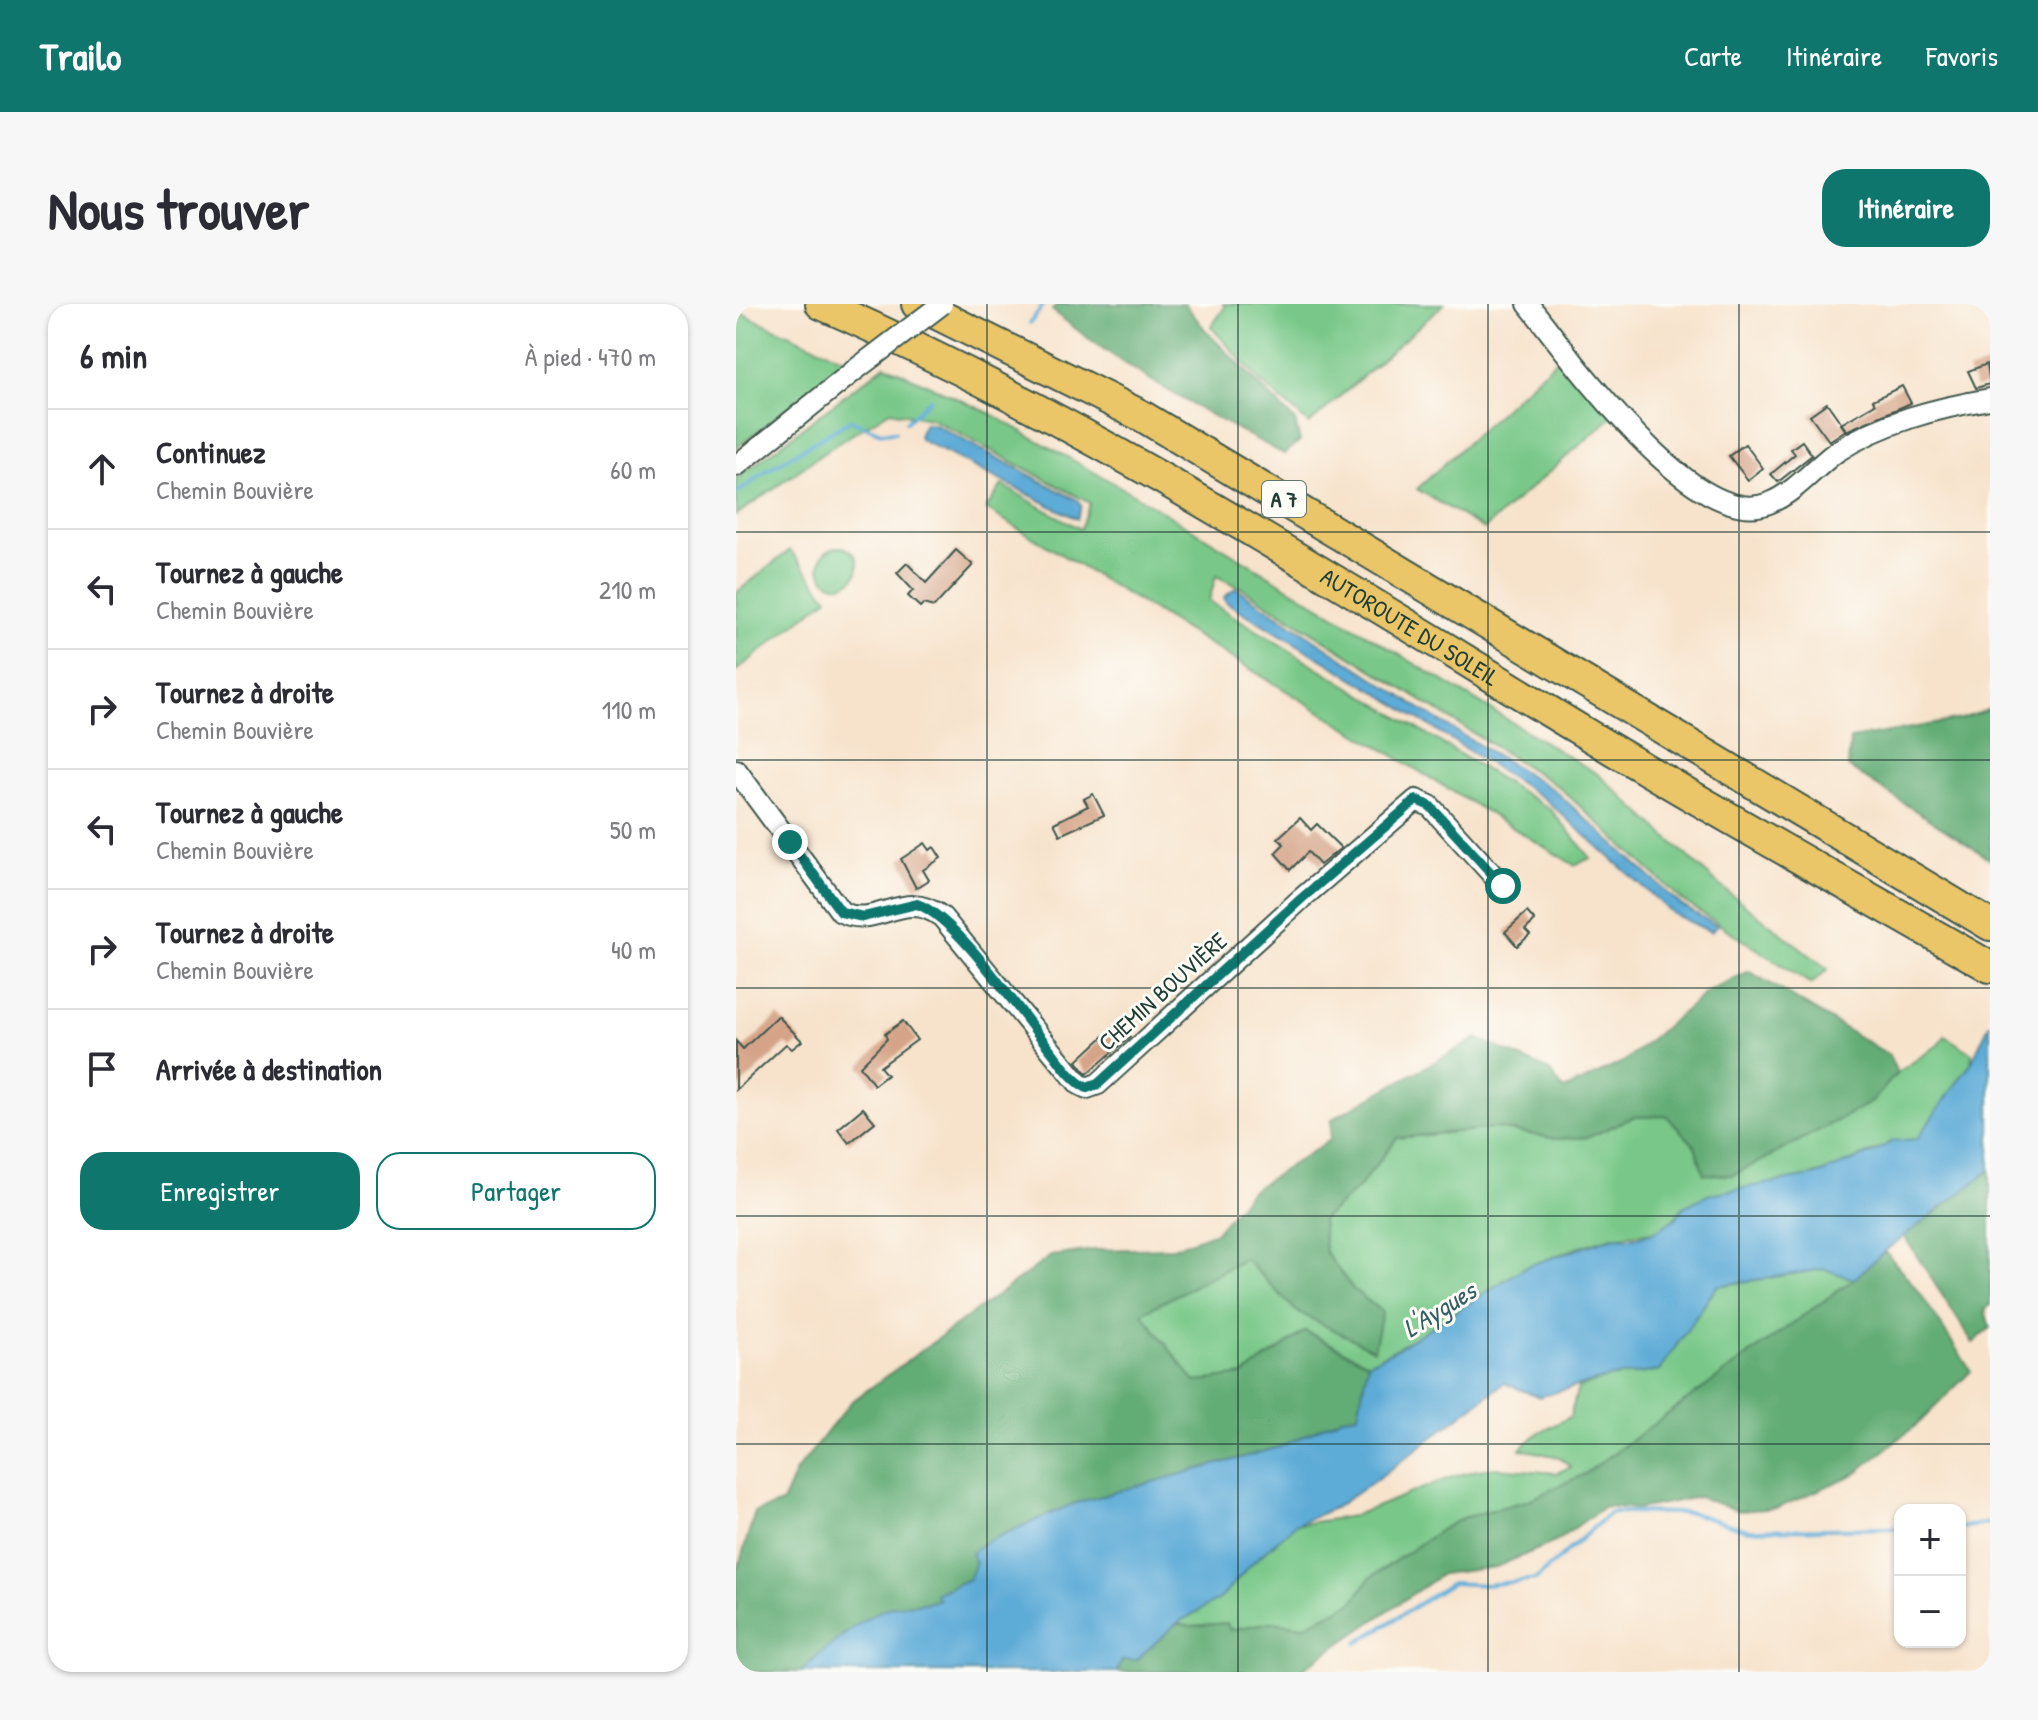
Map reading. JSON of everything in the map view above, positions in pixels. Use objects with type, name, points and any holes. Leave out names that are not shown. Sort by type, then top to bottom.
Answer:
[{"type":"highway","name":"AUTOROUTE DU SOLEIL","points":[[821,304],[1019,399],[1146,468],[1584,732],[1990,967]]},
{"type":"highway","name":"AUTOROUTE DU SOLEIL","points":[[917,304],[1036,360],[1182,439],[1990,925]]},
{"type":"street","points":[[736,466],[942,304]]},
{"type":"street","points":[[1528,304],[1664,464],[1710,496],[1731,505],[1751,509],[1770,503],[1795,488],[1837,452],[1926,410],[1990,399]]},
{"type":"street","name":"CHEMIN BOUVIÈRE","points":[[736,770],[841,912],[863,917],[917,904],[931,908],[942,917],[1079,1084],[1087,1088],[1098,1084],[1301,899],[1416,800],[1430,806],[1503,886]]},
{"type":"green space","points":[[1057,304],[1185,304],[1208,333],[1295,421],[1300,441],[1284,454],[1193,405],[1079,331],[1052,310]]},
{"type":"green space","points":[[1223,304],[1444,304],[1309,424],[1260,381],[1211,327],[1225,307]]},
{"type":"green space","points":[[736,311],[849,361],[736,448]]},
{"type":"green space","points":[[1562,355],[1613,416],[1484,529],[1417,489]]},
{"type":"green space","points":[[885,365],[989,413],[1140,498],[1599,775],[1719,885],[1828,969],[1811,984],[1683,901],[1559,787],[1242,588],[1216,576],[1209,601],[1551,810],[1591,858],[1574,865],[986,509],[1002,485],[1080,529],[1090,503],[934,420],[890,411],[832,447],[736,515],[736,479]]},
{"type":"green space","points":[[839,547],[852,553],[858,566],[852,579],[839,585],[826,579],[820,566],[826,553]]},
{"type":"green space","points":[[790,550],[828,598],[736,671],[736,593]]},
{"type":"green space","points":[[1990,709],[1990,859],[1848,767],[1850,739],[1961,719]]},
{"type":"green space","points":[[1749,971],[1889,1055],[1897,1073],[1872,1102],[1733,1175],[1704,1174],[1695,1146],[1667,1116],[1633,1117],[1589,1137],[1557,1139],[1495,1128],[1397,1138],[1359,1187],[1322,1220],[1325,1252],[1353,1289],[1382,1312],[1374,1350],[1296,1311],[1245,1259],[1142,1313],[1195,1382],[1243,1375],[1305,1331],[1368,1363],[1358,1415],[1343,1417],[1280,1447],[1073,1504],[984,1543],[969,1579],[936,1594],[940,1599],[877,1613],[842,1637],[801,1672],[736,1672],[736,1575],[755,1512],[782,1503],[796,1471],[851,1402],[1051,1256],[1094,1250],[1173,1248],[1216,1232],[1251,1191],[1330,1140],[1332,1119],[1477,1038],[1550,1071],[1564,1090],[1625,1061],[1707,992]]},
{"type":"green space","points":[[1945,1036],[1972,1053],[1971,1063],[1917,1139],[1892,1144],[1801,1179],[1683,1207],[1667,1225],[1651,1232],[1613,1237],[1566,1252],[1514,1276],[1418,1336],[1368,1363],[1305,1331],[1243,1375],[1195,1382],[1141,1313],[1245,1259],[1255,1268],[1382,1312],[1353,1289],[1325,1252],[1322,1220],[1359,1187],[1397,1138],[1495,1128],[1557,1139],[1589,1137],[1633,1117],[1667,1116],[1695,1146],[1704,1174],[1733,1175],[1872,1102],[1897,1073],[1938,1045]]},
{"type":"green space","points":[[1990,1170],[1990,1305],[1985,1310],[1990,1328],[1973,1343],[1904,1236]]},
{"type":"green space","points":[[1885,1251],[1918,1290],[1971,1371],[1920,1422],[1855,1474],[1778,1508],[1739,1511],[1699,1497],[1637,1509],[1605,1506],[1555,1542],[1496,1567],[1442,1574],[1298,1672],[1117,1672],[1122,1660],[1136,1660],[1177,1623],[1190,1626],[1227,1623],[1230,1630],[1271,1622],[1304,1626],[1352,1603],[1370,1578],[1442,1529],[1463,1518],[1529,1500],[1585,1474],[1854,1279]]},
{"type":"green space","points":[[1824,1269],[1854,1279],[1585,1474],[1529,1500],[1463,1518],[1442,1529],[1370,1578],[1352,1603],[1304,1626],[1271,1622],[1229,1630],[1227,1623],[1190,1626],[1177,1623],[1221,1598],[1249,1566],[1295,1525],[1353,1516],[1477,1470],[1498,1468],[1556,1473],[1571,1467],[1559,1457],[1520,1449],[1538,1433],[1570,1417],[1578,1388],[1610,1377],[1659,1371],[1717,1286]]},
{"type":"water","points":[[924,424],[933,424],[1077,500],[1081,506],[1077,519],[921,440],[919,436]]},
{"type":"water","points":[[1236,588],[1441,722],[1554,790],[1681,905],[1717,926],[1711,932],[1673,914],[1546,800],[1378,693],[1226,602],[1224,597]]},
{"type":"water","points":[[1990,1023],[1990,1170],[1885,1251],[1854,1279],[1824,1269],[1717,1286],[1659,1371],[1610,1377],[1539,1397],[1504,1383],[1376,1480],[1336,1507],[1295,1525],[1249,1566],[1221,1598],[1177,1623],[1136,1660],[1122,1660],[1117,1672],[801,1672],[841,1637],[876,1613],[939,1599],[935,1594],[969,1579],[976,1563],[971,1553],[984,1543],[1073,1504],[1280,1447],[1343,1417],[1358,1415],[1368,1363],[1395,1350],[1527,1266],[1615,1237],[1633,1238],[1652,1233],[1676,1218],[1683,1207],[1710,1194],[1816,1175],[1870,1154],[1893,1141],[1917,1139],[1971,1063]]},
{"type":"building","points":[[1987,364],[1990,384],[1976,388],[1968,371]]},
{"type":"building","points":[[1902,386],[1911,403],[1846,431],[1841,424],[1875,404],[1873,400]]},
{"type":"building","points":[[1827,403],[1846,430],[1829,441],[1810,415]]},
{"type":"building","points":[[1802,441],[1812,455],[1778,482],[1771,474],[1795,454],[1791,449]]},
{"type":"building","points":[[1745,444],[1763,468],[1748,480],[1729,456]]},
{"type":"building","points":[[956,550],[973,565],[934,607],[923,604],[920,607],[908,596],[913,590],[897,573],[907,563],[926,583]]},
{"type":"building","points":[[1093,794],[1104,815],[1060,835],[1054,823],[1088,806],[1084,799]]},
{"type":"building","points":[[1300,818],[1311,830],[1317,824],[1341,848],[1320,865],[1308,852],[1290,870],[1275,853],[1284,844],[1278,838]]},
{"type":"building","points":[[925,843],[930,850],[934,847],[941,858],[923,870],[929,880],[916,888],[901,859]]},
{"type":"building","points":[[1527,912],[1535,921],[1525,930],[1530,935],[1517,946],[1505,932]]},
{"type":"building","points":[[778,1016],[802,1041],[792,1049],[786,1044],[736,1090],[736,1041],[743,1049]]},
{"type":"building","points":[[903,1021],[917,1040],[880,1067],[887,1075],[874,1085],[860,1066],[887,1039],[885,1034]]},
{"type":"building","points":[[1118,1023],[1130,1037],[1087,1074],[1077,1061]]},
{"type":"building","points":[[863,1108],[875,1122],[849,1143],[838,1129]]},
{"type":"waterway","points":[[1030,323],[1044,304]]},
{"type":"waterway","points":[[906,422],[930,399]]},
{"type":"waterway","points":[[736,494],[768,470],[851,420],[881,433],[895,432]]},
{"type":"waterway","points":[[1357,1643],[1452,1583],[1487,1585],[1536,1579],[1611,1512],[1692,1513],[1747,1530],[1894,1528]]},
{"type":"waterway","points":[[1966,1527],[1990,1523]]},
{"type":"route","points":[[790,842],[841,912],[852,917],[863,917],[917,904],[931,908],[942,917],[1044,1043],[1079,1084],[1087,1088],[1098,1084],[1301,899],[1416,800],[1430,806],[1503,886]]},
{"type":"water label","name":"L'Aygues","points":[[1439,1309]]}]
